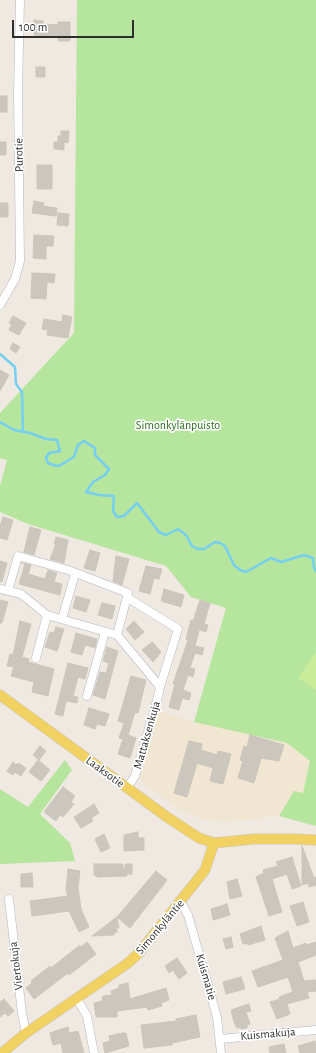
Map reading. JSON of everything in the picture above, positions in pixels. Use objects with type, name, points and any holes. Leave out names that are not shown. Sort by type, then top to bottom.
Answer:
[{"type":"main road","name":"Laaksotie","points":[[0,695],[127,788],[199,838],[214,843]]},
{"type":"main road","points":[[214,843],[254,839],[295,838],[316,840]]},
{"type":"main road","name":"Simonkyläntie","points":[[2,1053],[26,1033],[128,963],[181,903],[205,870],[214,843]]},
{"type":"street","name":"Purotie","points":[[0,305],[15,279],[20,261],[18,92],[20,0]]},
{"type":"street","points":[[18,556],[75,574],[128,593],[128,598],[117,635],[47,615],[22,594],[4,590],[18,556]]},
{"type":"street","points":[[62,619],[75,574]]},
{"type":"street","points":[[128,598],[178,630],[160,687]]},
{"type":"street","points":[[36,658],[47,615]]},
{"type":"street","points":[[86,696],[105,632]]},
{"type":"street","name":"Mattaksenkuja","points":[[117,635],[160,687],[135,776],[127,788]]},
{"type":"street","name":"Viertokuja","points":[[9,899],[22,1013],[26,1033]]},
{"type":"street","name":"Kuismatie","points":[[181,903],[188,915],[217,1017],[221,1053]]},
{"type":"street","points":[[77,999],[87,1016],[94,1053]]},
{"type":"street","name":"Kuismakuja","points":[[220,1039],[316,1030]]},
{"type":"shaded area","points":[[159,711],[194,722],[287,743],[310,761],[303,793],[294,791],[279,816],[226,822],[201,819],[176,808],[143,783],[140,777]]},
{"type":"green space","name":"Simonkylänpuisto","points":[[77,0],[316,0],[316,826],[279,816],[294,791],[303,793],[310,761],[287,743],[194,722],[226,608],[191,597],[166,566],[28,524],[0,512],[0,486],[7,460],[0,458],[0,413],[74,333]]},
{"type":"green space","points":[[316,652],[316,690],[298,678]]},
{"type":"green space","points":[[65,760],[72,770],[40,814],[70,843],[75,861],[0,864],[0,789],[28,807]]},
{"type":"building","points":[[34,20],[43,21],[43,24],[58,25],[58,22],[70,22],[70,41],[58,41],[58,36],[34,35]]},
{"type":"building","points":[[36,67],[45,67],[45,77],[36,77]]},
{"type":"building","points":[[0,96],[7,96],[7,112],[0,112]]},
{"type":"building","points":[[61,131],[69,131],[68,143],[64,142],[64,150],[54,149],[54,142],[58,142],[58,136],[61,136]]},
{"type":"building","points":[[0,142],[6,142],[6,155],[0,155]]},
{"type":"building","points":[[37,165],[52,165],[52,189],[37,189]]},
{"type":"building","points":[[34,201],[44,203],[43,206],[57,208],[56,216],[32,213]]},
{"type":"building","points":[[0,203],[8,203],[8,217],[0,217]]},
{"type":"building","points":[[58,213],[69,214],[68,226],[57,225]]},
{"type":"building","points":[[34,235],[54,236],[53,246],[46,246],[46,259],[33,258]]},
{"type":"building","points":[[32,273],[55,274],[54,283],[47,282],[46,299],[31,298]]},
{"type":"building","points":[[63,315],[72,317],[68,338],[47,335],[48,330],[42,329],[44,319],[62,322]]},
{"type":"building","points":[[13,316],[26,323],[19,335],[9,330],[12,324],[9,323]]},
{"type":"building","points":[[13,343],[20,347],[16,353],[10,349]]},
{"type":"building","points":[[0,370],[9,375],[0,391]]},
{"type":"building","points":[[3,517],[13,520],[7,540],[0,538],[0,526]]},
{"type":"building","points":[[30,527],[41,530],[34,555],[24,552]]},
{"type":"building","points":[[56,537],[68,540],[64,563],[50,559],[56,544],[54,544]]},
{"type":"building","points":[[90,550],[100,553],[95,571],[84,568]]},
{"type":"building","points":[[116,556],[129,559],[122,585],[113,581]]},
{"type":"building","points":[[0,561],[7,563],[2,582],[0,581]]},
{"type":"building","points":[[22,563],[31,565],[28,574],[45,579],[48,570],[57,573],[54,582],[62,584],[60,595],[19,584],[25,564]]},
{"type":"building","points":[[146,566],[162,569],[159,579],[154,578],[150,594],[139,591]]},
{"type":"building","points":[[164,589],[184,595],[181,607],[161,601]]},
{"type":"building","points":[[76,596],[90,600],[86,612],[73,608]]},
{"type":"building","points":[[0,600],[8,602],[2,623],[0,623]]},
{"type":"building","points":[[200,600],[210,603],[204,624],[208,625],[206,632],[199,630],[195,646],[204,648],[202,655],[195,653],[190,668],[195,669],[193,677],[188,675],[183,690],[191,693],[189,700],[182,698],[179,710],[169,707],[175,684],[173,684],[188,640],[186,639],[191,620],[193,621]]},
{"type":"building","points":[[102,603],[115,606],[112,619],[98,615]]},
{"type":"building","points":[[20,621],[31,624],[22,657],[29,659],[28,662],[54,669],[48,696],[32,692],[34,682],[11,676],[14,667],[7,666],[10,654],[13,655]]},
{"type":"building","points":[[134,621],[144,632],[135,640],[126,629]]},
{"type":"building","points":[[56,627],[64,629],[57,651],[45,647],[50,632],[54,633]]},
{"type":"building","points":[[76,633],[97,639],[95,648],[85,645],[82,655],[71,652]]},
{"type":"building","points":[[152,642],[161,652],[153,662],[142,650]]},
{"type":"building","points":[[107,647],[118,651],[105,699],[93,695],[100,672],[106,673],[109,663],[103,661]]},
{"type":"building","points":[[68,663],[88,668],[85,679],[78,677],[73,696],[78,697],[77,703],[66,701],[63,716],[55,714]]},
{"type":"building","points":[[131,676],[146,680],[138,713],[135,712],[128,735],[136,738],[130,758],[118,754],[123,739],[119,738],[124,723],[118,721]]},
{"type":"building","points":[[89,708],[109,714],[105,726],[97,724],[95,729],[84,725]]},
{"type":"building","points":[[250,735],[284,745],[279,761],[261,758],[254,783],[238,778],[243,761],[240,760],[244,746],[247,747]]},
{"type":"building","points":[[189,741],[202,744],[201,750],[217,755],[218,751],[231,754],[223,784],[210,781],[213,768],[197,763],[187,797],[174,793]]},
{"type":"building","points":[[40,746],[46,751],[39,760],[33,755]]},
{"type":"building","points":[[38,760],[50,770],[41,781],[29,772]]},
{"type":"building","points":[[13,762],[16,765],[18,763],[26,768],[21,776],[15,772],[13,775],[7,771]]},
{"type":"building","points":[[63,787],[75,796],[71,802],[74,804],[63,817],[60,815],[56,821],[44,812]]},
{"type":"building","points":[[94,804],[99,813],[91,818],[93,821],[81,828],[74,817]]},
{"type":"building","points":[[138,832],[138,838],[144,838],[144,850],[124,851],[124,835]]},
{"type":"building","points":[[104,834],[110,848],[101,852],[95,839]]},
{"type":"building","points":[[302,846],[314,878],[316,877],[316,885],[309,887],[308,883],[302,885]]},
{"type":"building","points":[[292,857],[301,886],[292,889],[287,874],[272,879],[282,912],[269,916],[256,877],[264,873],[263,870],[278,866],[276,862]]},
{"type":"building","points":[[94,864],[122,864],[125,872],[125,864],[132,864],[132,874],[126,874],[127,876],[98,877],[94,875]]},
{"type":"building","points":[[68,869],[80,871],[78,887],[81,909],[89,927],[79,932],[69,911],[32,916],[30,901],[68,896],[66,890]]},
{"type":"building","points":[[156,871],[167,880],[130,928],[117,917],[119,928],[116,928],[117,932],[114,933],[114,935],[92,936],[118,916]]},
{"type":"building","points":[[32,873],[33,887],[21,887],[21,874]]},
{"type":"building","points":[[237,879],[242,896],[230,899],[227,882]]},
{"type":"building","points":[[303,902],[309,922],[297,926],[290,906]]},
{"type":"building","points":[[227,904],[230,915],[213,920],[211,909]]},
{"type":"building","points":[[261,926],[265,940],[248,945],[247,943],[243,944],[240,934]]},
{"type":"building","points":[[288,931],[293,948],[306,943],[306,945],[316,942],[316,955],[298,962],[304,981],[316,980],[316,991],[307,992],[309,998],[287,1004],[290,1014],[277,1019],[270,1002],[280,999],[279,997],[293,992],[288,977],[258,987],[252,971],[283,960],[275,938]]},
{"type":"building","points":[[231,937],[233,947],[226,949],[223,939]]},
{"type":"building","points":[[87,942],[96,954],[34,999],[26,988],[32,983],[31,981],[50,966],[51,968],[80,945],[81,947]]},
{"type":"building","points":[[177,958],[187,973],[179,979],[173,970],[169,973],[165,966]]},
{"type":"building","points":[[241,977],[245,989],[226,994],[223,982]]},
{"type":"building","points":[[128,983],[130,999],[166,988],[169,1000],[161,1003],[162,1006],[148,1010],[147,1007],[117,1011],[117,1017],[96,1017],[94,1003],[102,1001],[103,996],[112,995],[111,991],[119,988],[119,985]]},
{"type":"building","points":[[4,999],[14,1011],[8,1016],[5,1013],[0,1017],[0,1002]]},
{"type":"building","points":[[249,1004],[251,1011],[246,1012],[250,1024],[247,1025],[247,1028],[237,1028],[231,1010]]},
{"type":"building","points":[[196,1015],[200,1037],[172,1043],[172,1045],[144,1048],[141,1025],[176,1021],[176,1019]]},
{"type":"building","points":[[68,1027],[69,1033],[78,1031],[84,1053],[63,1053],[61,1043],[53,1045],[50,1033]]},
{"type":"building","points":[[126,1033],[129,1046],[105,1053],[103,1043],[110,1041],[109,1036]]},
{"type":"building","points":[[315,1041],[316,1053],[300,1053],[298,1046]]},
{"type":"building","points":[[284,1044],[286,1053],[270,1053],[269,1047]]},
{"type":"waterway","points":[[0,354],[15,367],[16,384],[22,392],[23,432]]},
{"type":"waterway","points":[[0,422],[14,430],[30,433],[46,439],[57,440],[60,451],[49,453],[46,458],[48,463],[53,465],[59,466],[74,457],[78,445],[84,441],[95,448],[95,455],[109,469],[105,475],[93,482],[86,492],[114,496],[113,511],[117,517],[124,516],[137,503],[159,532],[166,535],[178,529],[186,535],[192,546],[198,549],[204,549],[215,542],[220,543],[225,546],[234,565],[240,570],[246,572],[271,558],[281,562],[304,555],[313,558],[314,568],[316,571]]}]
